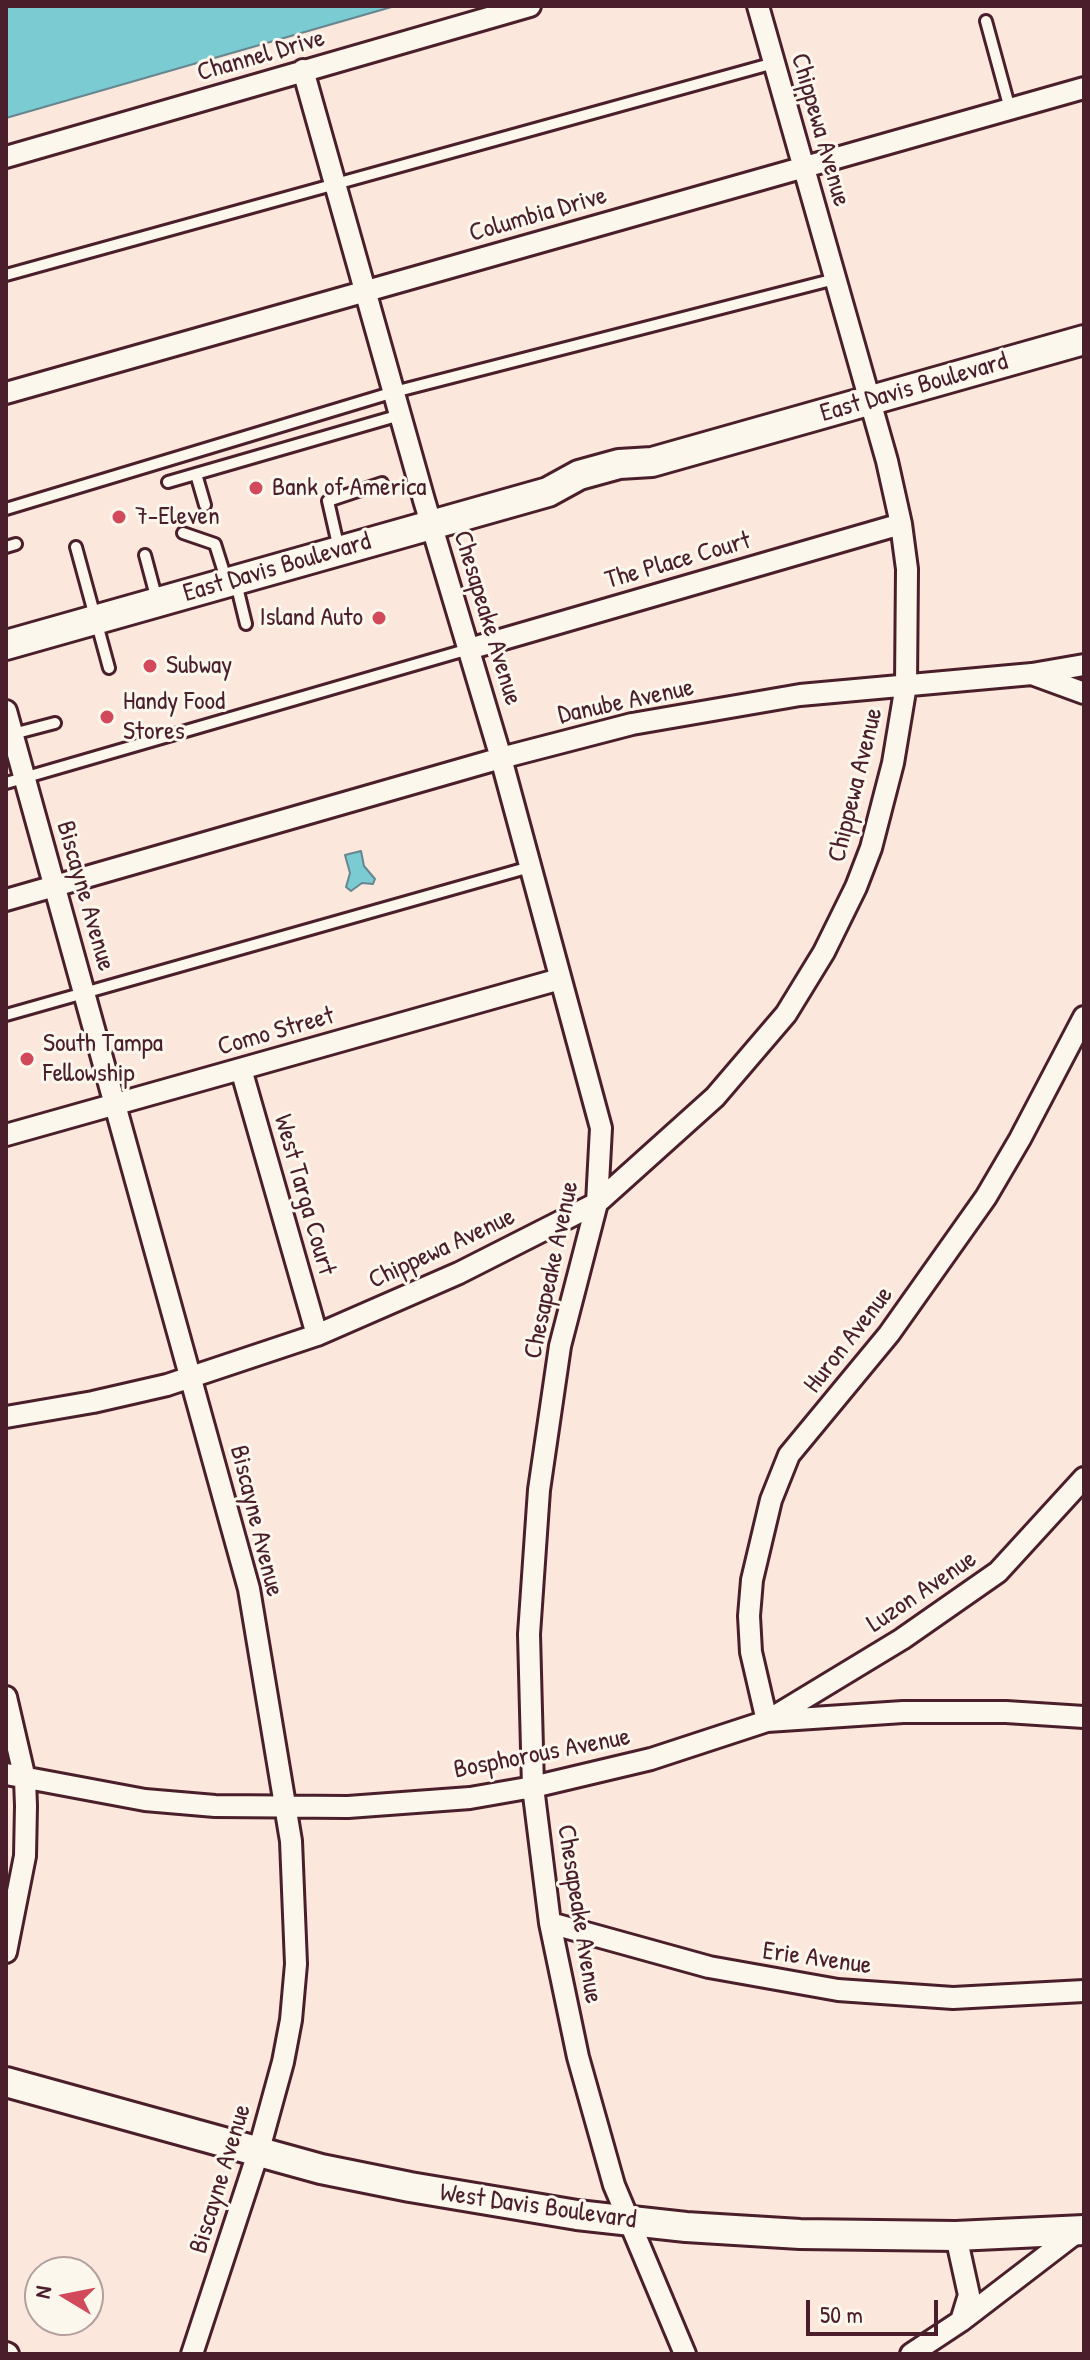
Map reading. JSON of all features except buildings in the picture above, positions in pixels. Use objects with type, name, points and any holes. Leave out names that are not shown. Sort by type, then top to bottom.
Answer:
[{"type":"street","name":"Channel Drive","points":[[6,157],[530,6]]},
{"type":"street","name":"Chippewa Avenue","points":[[6,1417],[130,1394],[192,1378],[317,1335],[459,1273],[597,1203],[715,1097],[786,1014],[824,952],[871,848],[893,763],[906,685],[907,569],[901,524],[870,401],[758,6]]},
{"type":"street","name":"Chesapeake Avenue","points":[[303,70],[501,758],[601,1128],[597,1203],[560,1346],[539,1490],[529,1634],[533,1787],[550,1923],[578,2057],[614,2185],[683,2354]]},
{"type":"street","name":"Columbia Drive","points":[[6,393],[1084,88]]},
{"type":"street","name":"East Davis Boulevard","points":[[6,645],[548,492],[579,475],[619,464],[652,462],[1084,340]]},
{"type":"street","name":"The Place Court","points":[[469,649],[901,524]]},
{"type":"street","name":"Danube Avenue","points":[[6,900],[501,758],[632,724],[800,695],[1032,674],[1084,665]]},
{"type":"street","points":[[1032,674],[1084,693]]},
{"type":"street","name":"Biscayne Avenue","points":[[6,711],[13,734],[16,780],[55,886],[249,1589],[287,1808],[296,1910],[296,1964],[291,2020],[258,2153],[192,2354]]},
{"type":"street","name":"Como Street","points":[[6,1135],[560,979]]},
{"type":"street","name":"Huron Avenue","points":[[767,1721],[751,1652],[749,1616],[752,1580],[771,1500],[789,1455],[889,1334],[986,1197],[1084,1017]]},
{"type":"street","name":"West Targa Court","points":[[241,1069],[317,1335]]},
{"type":"street","name":"Luzon Avenue","points":[[767,1721],[902,1639],[998,1572],[1084,1478]]},
{"type":"street","points":[[6,1697],[25,1856],[6,1952]]},
{"type":"street","name":"Bosphorous Avenue","points":[[16,1776],[145,1800],[215,1806],[287,1808],[410,1803],[470,1798],[533,1787],[651,1759],[767,1721],[918,1712],[1006,1712],[1084,1717]]},
{"type":"street","name":"Erie Avenue","points":[[550,1923],[709,1967],[838,1990],[953,1998],[1084,1991]]},
{"type":"street","name":"West Davis Boulevard","points":[[6,2082],[258,2153],[410,2187],[628,2221],[746,2231],[956,2236],[1082,2229]]},
{"type":"street","points":[[911,2354],[961,2321],[1082,2229]]},
{"type":"street","points":[[956,2236],[969,2295],[961,2321]]},
{"type":"lane","points":[[986,21],[1010,109]]},
{"type":"lane","points":[[6,275],[774,63]]},
{"type":"lane","points":[[6,509],[394,392],[835,279]]},
{"type":"lane","points":[[168,482],[400,415]]},
{"type":"lane","points":[[196,474],[205,505]]},
{"type":"lane","points":[[340,551],[328,501],[382,483]]},
{"type":"lane","points":[[211,529],[246,624]]},
{"type":"lane","points":[[183,533],[215,544]]},
{"type":"lane","points":[[76,547],[109,668]]},
{"type":"lane","points":[[145,555],[158,602]]},
{"type":"lane","points":[[16,780],[469,649]]},
{"type":"lane","points":[[13,734],[55,723]]},
{"type":"lane","points":[[6,1015],[530,867]]},
{"type":"water","points":[[6,6],[395,6],[6,118]]},
{"type":"water","points":[[361,851],[364,866],[375,879],[373,884],[362,883],[351,891],[346,887],[350,873],[345,855]]},
{"type":"place","name":"Bank of America","points":[[256,488]]},
{"type":"place","name":"7-Eleven","points":[[119,517]]},
{"type":"place","name":"Island Auto","points":[[379,618]]},
{"type":"place","name":"Subway","points":[[150,666]]},
{"type":"place","name":"Handy Food Stores","points":[[107,717]]},
{"type":"place","name":"South Tampa Fellowship","points":[[27,1059]]}]
